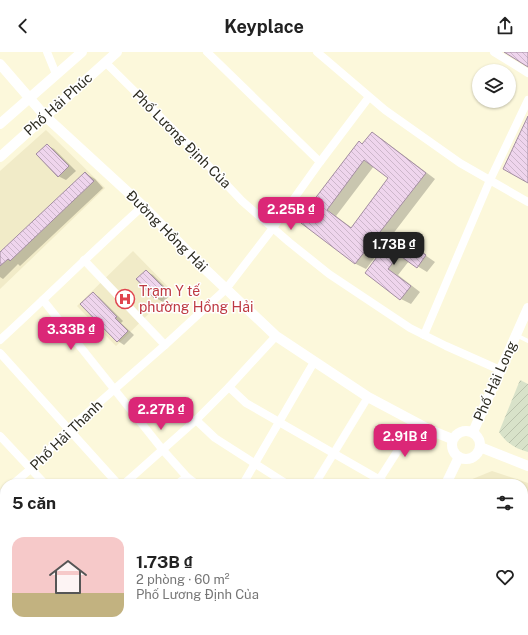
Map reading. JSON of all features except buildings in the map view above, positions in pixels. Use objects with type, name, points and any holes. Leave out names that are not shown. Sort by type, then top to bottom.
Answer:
[{"type":"street","points":[[46,52],[56,74]]},
{"type":"street","name":"Phố Hải Phúc","points":[[0,124],[82,52]]},
{"type":"street","name":"Phố Hải Phúc","points":[[0,157],[117,52]]},
{"type":"street","points":[[207,52],[320,162]]},
{"type":"street","points":[[317,52],[385,110],[460,163],[528,202]]},
{"type":"street","points":[[494,52],[528,73]]},
{"type":"street","name":"Phố Lương Định Của","points":[[105,62],[188,144],[242,201],[329,274],[410,328],[500,370]]},
{"type":"street","name":"Đường Hồng Hải","points":[[0,64],[45,116],[143,206],[226,289],[276,336],[368,397],[452,439]]},
{"type":"street","name":"Phố Hải Thanh","points":[[19,479],[31,469],[69,429],[226,289],[273,228],[369,97]]},
{"type":"street","points":[[424,335],[490,180],[528,100]]},
{"type":"street","points":[[0,340],[143,206]]},
{"type":"street","points":[[84,260],[165,345]]},
{"type":"street","points":[[43,300],[162,449],[190,479]]},
{"type":"street","name":"Phố Hải Long","points":[[472,432],[528,308]]},
{"type":"street","points":[[129,479],[196,420],[276,336]]},
{"type":"street","points":[[0,353],[114,479]]},
{"type":"street","points":[[246,479],[314,362]]},
{"type":"street","points":[[229,387],[246,403],[333,453],[375,479]]},
{"type":"street","points":[[318,479],[368,397]]},
{"type":"street","points":[[196,420],[215,438],[279,479]]},
{"type":"street","points":[[383,479],[416,422]]},
{"type":"street","points":[[465,430],[472,432],[480,441],[480,447],[476,455],[468,459],[459,457],[454,452],[452,439],[457,433],[465,430]]},
{"type":"street","points":[[0,436],[40,479]]},
{"type":"street","points":[[480,447],[528,466]]},
{"type":"street","points":[[448,479],[459,457]]},
{"type":"lane","points":[[516,335],[528,341]]},
{"type":"shaded area","points":[[46,130],[105,188],[0,289],[0,171]]},
{"type":"shaded area","name":"Trạm Y tế phường Hồng Hải","points":[[133,251],[172,291],[116,346],[77,306]]},
{"type":"shaded area","points":[[492,471],[516,479],[472,479]]},
{"type":"green space","points":[[520,380],[528,384],[528,452],[512,445],[499,432]]},
{"type":"place","name":"Trạm Y tế phường Hồng Hải","points":[[125,299]]}]
